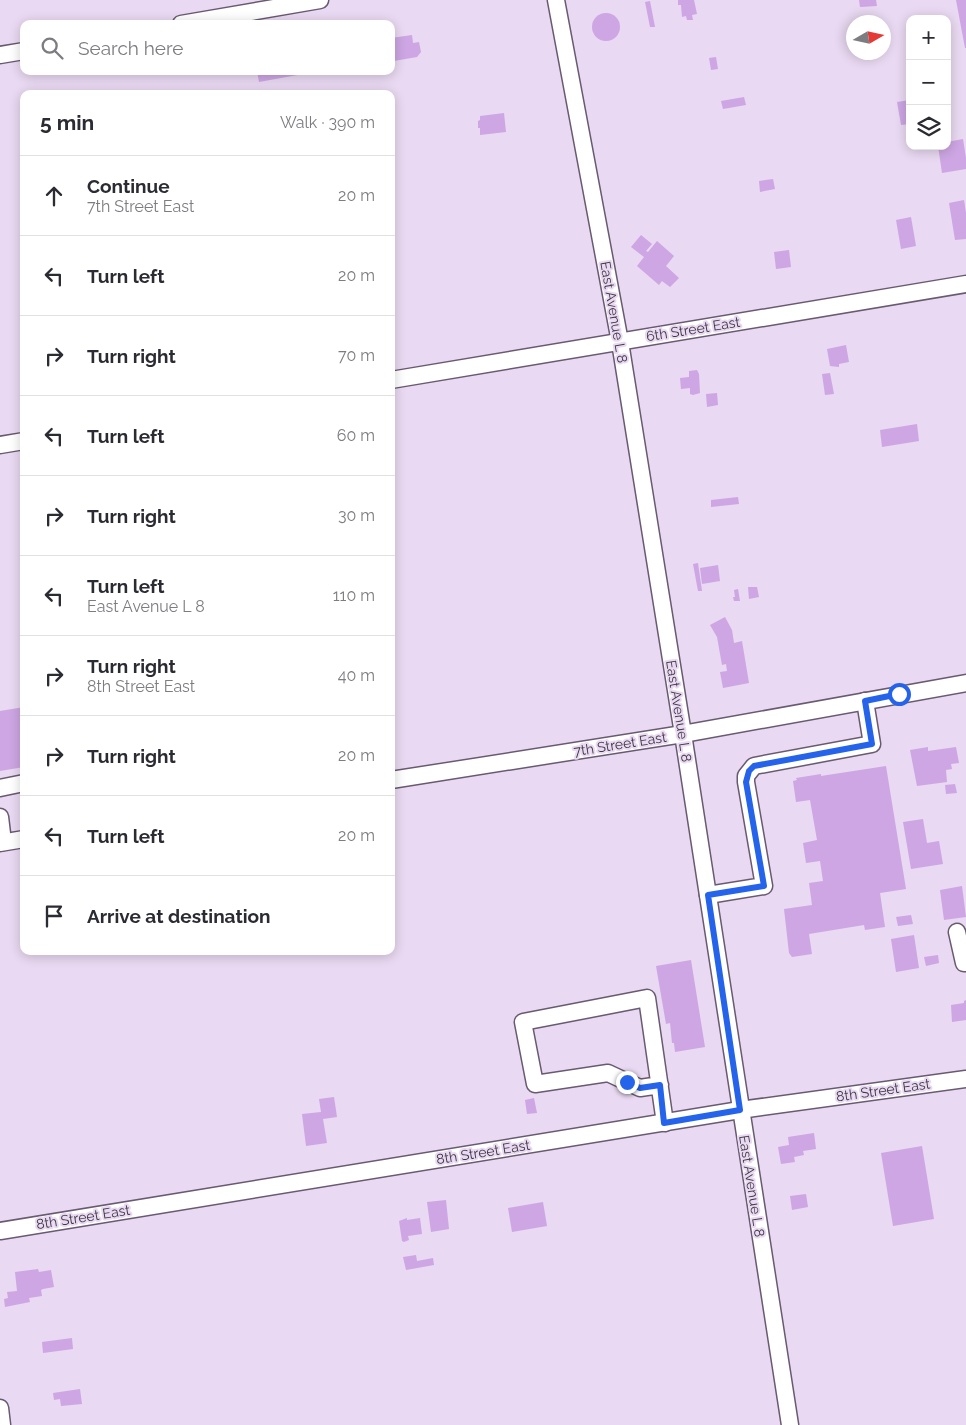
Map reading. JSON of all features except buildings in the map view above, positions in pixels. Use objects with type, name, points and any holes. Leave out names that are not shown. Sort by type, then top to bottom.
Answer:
[{"type":"street","points":[[204,20],[320,0]]},
{"type":"street","name":"East Avenue L 8","points":[[556,0],[620,342],[790,1425]]},
{"type":"street","points":[[0,55],[20,52]]},
{"type":"street","name":"6th Street East","points":[[395,379],[966,284]]},
{"type":"street","points":[[0,445],[20,442]]},
{"type":"street","name":"7th Street East","points":[[395,779],[683,734],[966,683]]},
{"type":"street","points":[[708,895],[764,886],[746,782],[749,771],[754,766],[872,744],[865,701]]},
{"type":"street","points":[[0,788],[20,785]]},
{"type":"street","points":[[0,817],[2,842],[20,840]]},
{"type":"street","points":[[957,932],[964,963],[966,963]]},
{"type":"street","points":[[660,1085],[640,1088],[608,1073],[535,1084],[523,1022],[647,998],[660,1085],[664,1123]]},
{"type":"street","name":"8th Street East","points":[[0,1231],[740,1110],[966,1079]]},
{"type":"street","points":[[0,1409],[2,1425]]},
{"type":"route","points":[[627,1082],[640,1088],[660,1085],[664,1123],[740,1110],[708,895],[764,886],[746,776],[754,766],[872,744],[865,701],[899,694]]}]
